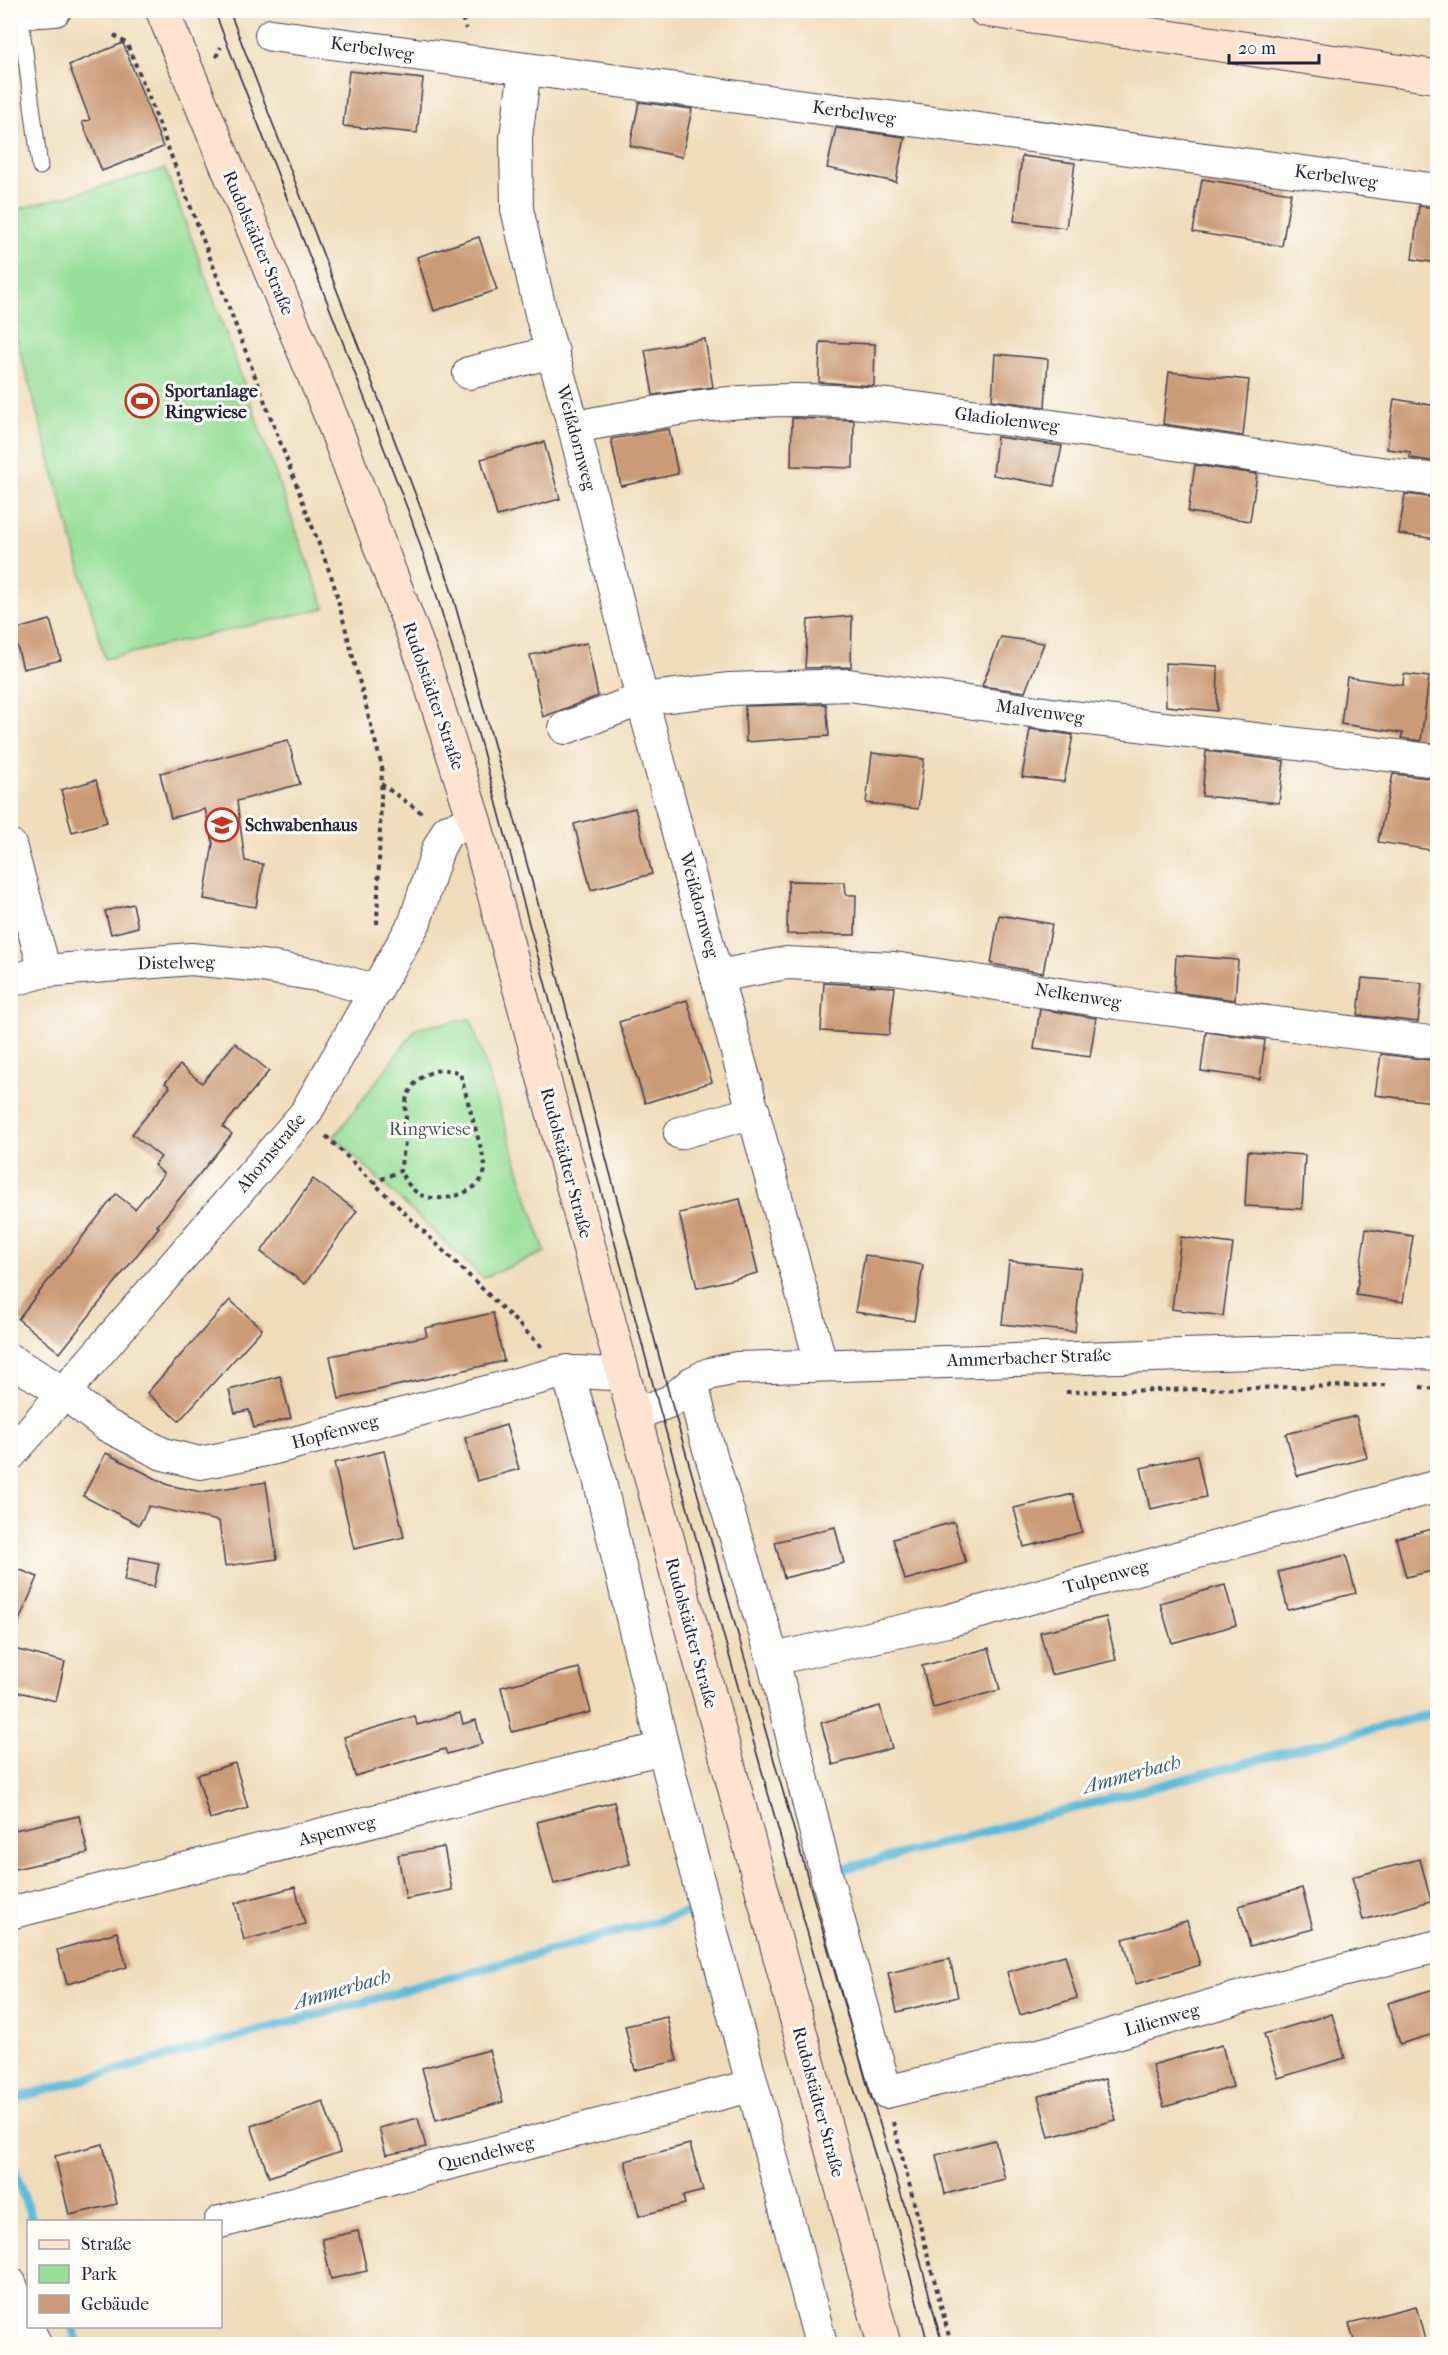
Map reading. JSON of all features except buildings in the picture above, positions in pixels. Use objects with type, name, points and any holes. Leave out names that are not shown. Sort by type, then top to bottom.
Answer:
[{"type":"main road","name":"Rudolstädter Straße","points":[[162,10],[332,419],[423,660],[461,826],[622,1373],[884,2344]]},
{"type":"main road","points":[[985,10],[1437,77]]},
{"type":"street","points":[[16,13],[55,10]]},
{"type":"street","name":"Kerbelweg","points":[[271,35],[1437,190]]},
{"type":"street","name":"Weißdornweg","points":[[525,69],[516,137],[518,209],[642,699],[821,1364]]},
{"type":"street","points":[[470,373],[553,352]]},
{"type":"street","name":"Gladiolenweg","points":[[574,427],[668,410],[759,401],[852,401],[1193,444],[1327,467],[1437,480]]},
{"type":"street","name":"Malvenweg","points":[[642,699],[730,689],[849,685],[1071,717],[1437,761]]},
{"type":"street","points":[[565,728],[642,699]]},
{"type":"street","name":"Ahornstraße","points":[[10,1455],[63,1392],[139,1309],[304,1114],[416,922],[438,849],[461,826]]},
{"type":"street","points":[[10,845],[45,971]]},
{"type":"street","name":"Distelweg","points":[[10,981],[45,971],[191,959],[262,966],[328,977],[377,991]]},
{"type":"street","name":"Nelkenweg","points":[[718,976],[786,963],[894,968],[1116,1003],[1437,1043]]},
{"type":"street","points":[[680,1133],[754,1112]]},
{"type":"street","name":"Ammerbacher Straße","points":[[633,1415],[671,1401],[692,1383],[709,1374],[736,1368],[1291,1352],[1374,1351],[1437,1354]]},
{"type":"street","name":"Hopfenweg","points":[[10,1360],[63,1392],[106,1425],[163,1454],[200,1463],[276,1448],[558,1373],[600,1376],[622,1373]]},
{"type":"street","points":[[558,1373],[598,1474],[663,1748],[821,2344]]},
{"type":"street","points":[[692,1383],[705,1436],[773,1659],[826,1874],[886,2092]]},
{"type":"street","name":"Tulpenweg","points":[[773,1659],[947,1621],[1437,1486]]},
{"type":"street","name":"Aspenweg","points":[[10,1913],[663,1748]]},
{"type":"street","name":"Lilienweg","points":[[886,2092],[1055,2051],[1244,1996],[1437,1946]]},
{"type":"street","name":"Quendelweg","points":[[222,2221],[751,2086]]},
{"type":"street","points":[[10,2276],[27,2271]]},
{"type":"street","points":[[10,2283],[27,2324]]},
{"type":"street","points":[[28,2328],[35,2344]]},
{"type":"lane","points":[[16,13],[40,167]]},
{"type":"path","points":[[114,35],[127,44],[145,87],[333,581],[382,767],[377,935]]},
{"type":"path","points":[[214,60],[221,47]]},
{"type":"path","points":[[381,784],[461,826]]},
{"type":"path","points":[[436,1068],[448,1068],[460,1073],[483,1156],[485,1170],[479,1182],[468,1192],[440,1198],[422,1195],[407,1183],[400,1171],[406,1131],[406,1102],[413,1088],[426,1073],[436,1068]]},
{"type":"path","points":[[304,1114],[558,1373]]},
{"type":"path","points":[[373,1183],[400,1171]]},
{"type":"path","points":[[886,2092],[951,2344]]},
{"type":"green space","name":"Sportanlage Ringwiese","points":[[165,169],[325,608],[105,659],[11,318],[15,210]]},
{"type":"green space","name":"Ringwiese","points":[[471,1019],[545,1252],[483,1278],[334,1137],[417,1028]]},
{"type":"waterway","name":"Ammerbach","points":[[836,1871],[1438,1712]]},
{"type":"waterway","name":"Ammerbach","points":[[10,2103],[24,2096],[685,1913]]},
{"type":"waterway","name":"Ammerbach","points":[[10,2158],[32,2220]]},
{"type":"waterway","name":"Ammerbach","points":[[73,2328],[78,2344]]},
{"type":"tram line","points":[[214,10],[411,518],[433,583],[480,741],[659,1407],[831,2016],[895,2218],[928,2344]]},
{"type":"tram line","points":[[229,10],[448,579],[539,907],[671,1401],[847,2015],[916,2244],[942,2344]]},
{"type":"place","name":"Sportanlage Ringwiese","points":[[142,401]]},
{"type":"place","name":"Schwabenhaus","points":[[222,825]]}]
